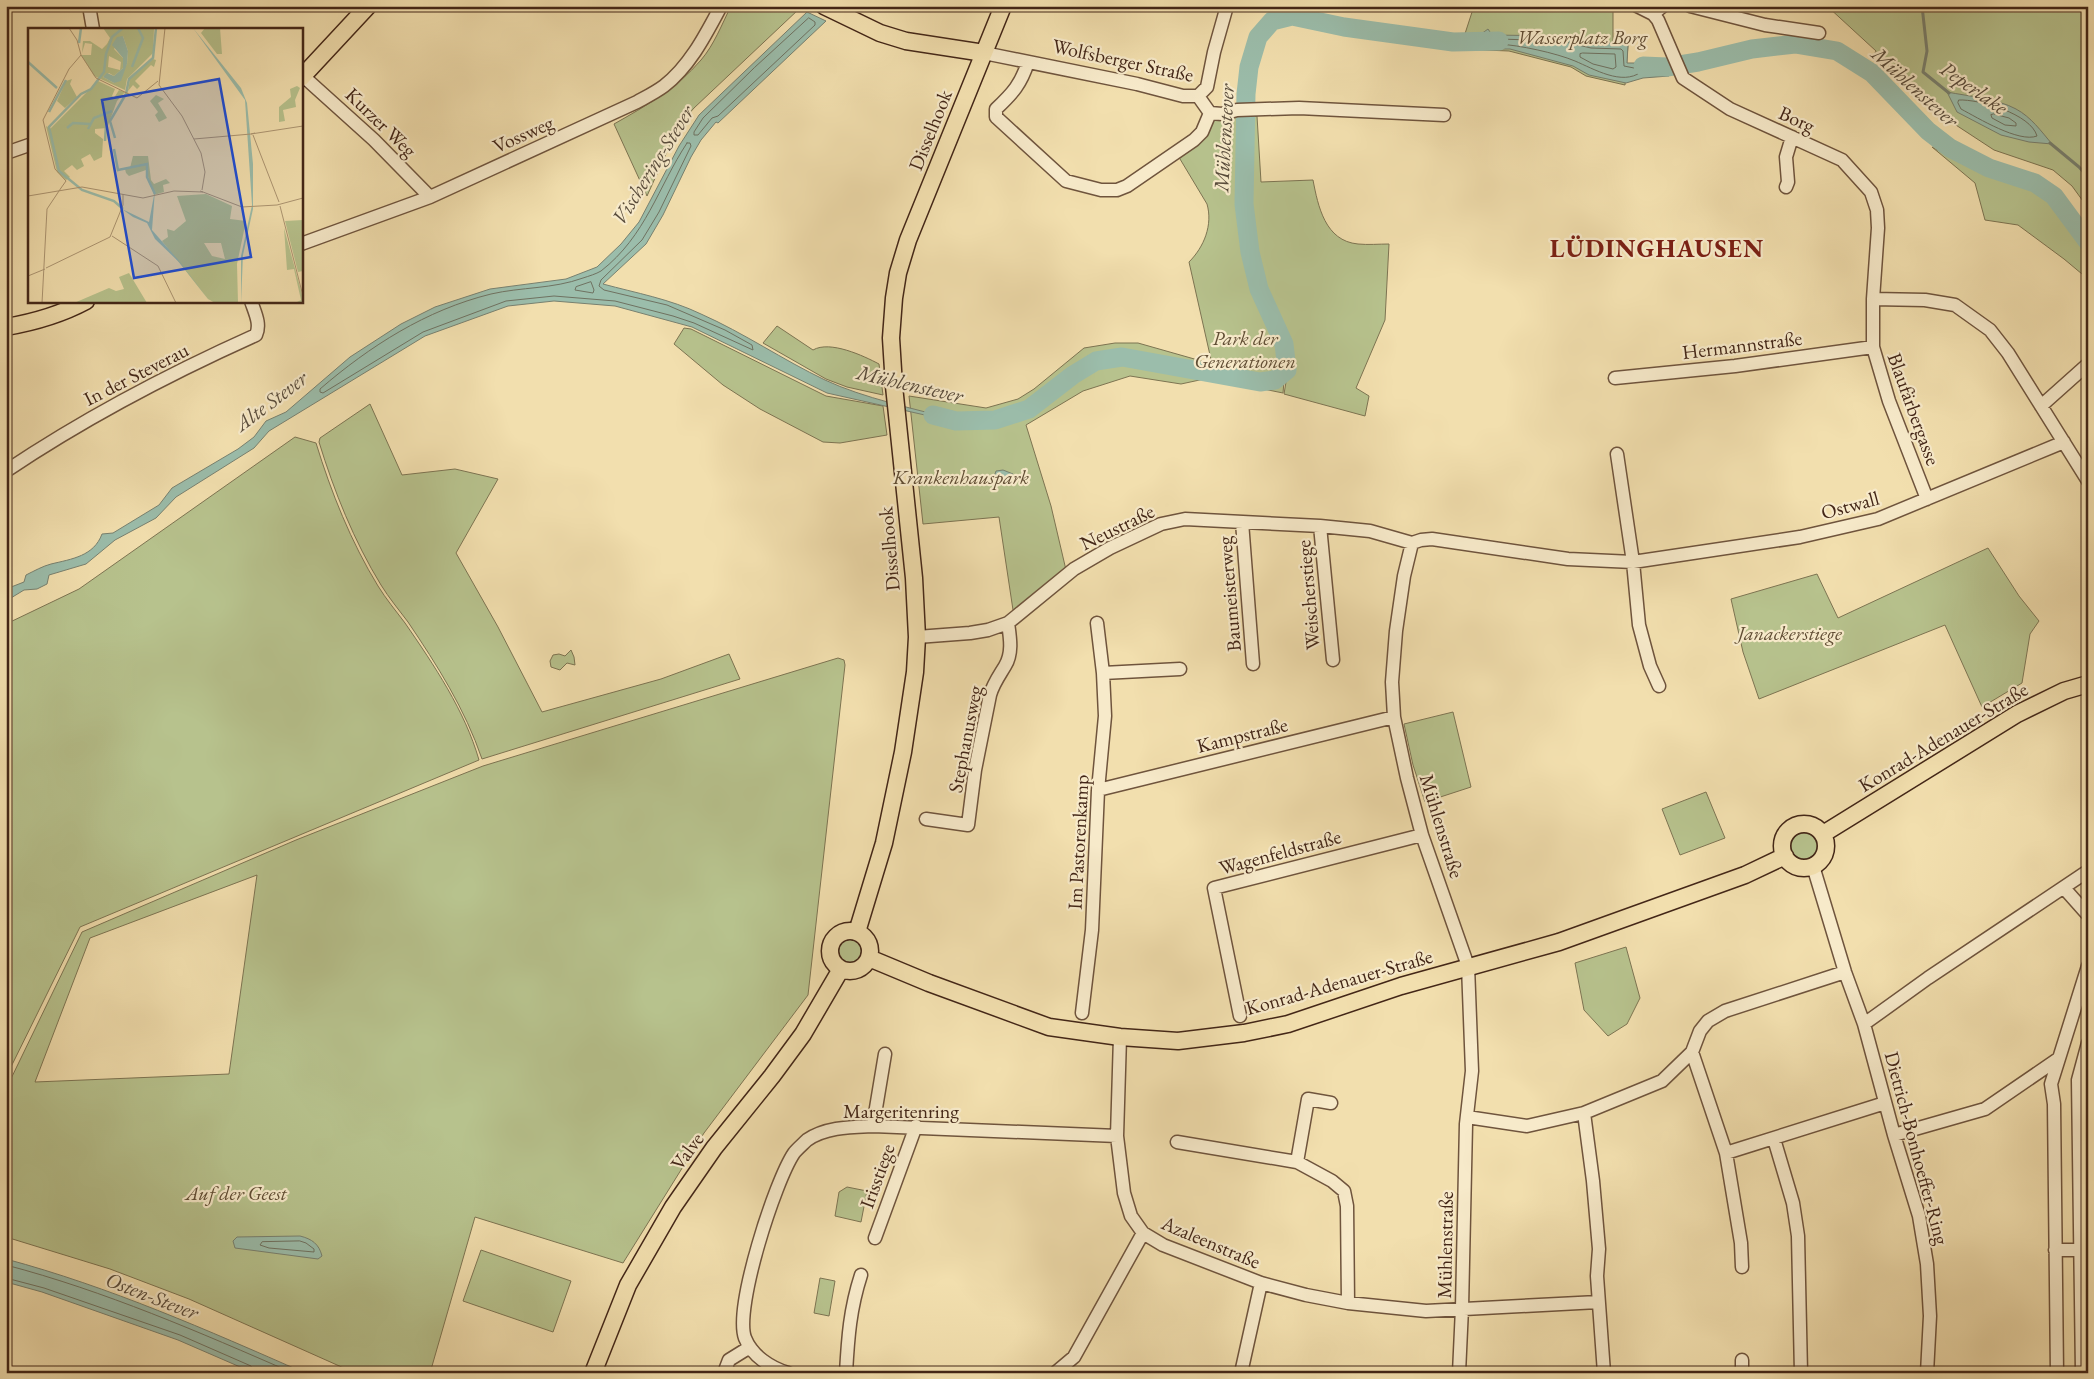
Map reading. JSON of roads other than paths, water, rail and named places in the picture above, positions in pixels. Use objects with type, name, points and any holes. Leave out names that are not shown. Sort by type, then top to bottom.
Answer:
[{"type":"main road","points":[[302,77],[368,6]]},
{"type":"main road","name":"Wolfsberger Straße","points":[[824,6],[880,34],[906,42],[984,53]]},
{"type":"main road","name":"Disselhook","points":[[858,932],[884,843],[903,752],[915,672],[917,637],[914,578],[895,398],[891,338],[894,298],[898,273],[908,240],[1003,6]]},
{"type":"main road","points":[[6,327],[38,321],[84,302]]},
{"type":"main road","name":"Konrad-Adenauer-Straße","points":[[1823,834],[2017,714],[2064,691],[2088,684]]},
{"type":"main road","points":[[1811,824],[1823,834],[1826,849],[1824,856],[1814,866],[1797,867],[1790,863],[1782,848],[1783,839],[1793,826],[1811,824]]},
{"type":"main road","name":"Konrad-Adenauer-Straße","points":[[869,958],[938,987],[1049,1027],[1120,1037],[1178,1041],[1244,1033],[1296,1021],[1401,986],[1559,942],[1745,875],[1785,856]]},
{"type":"main road","points":[[842,932],[858,932],[867,940],[870,952],[869,958],[860,968],[854,970],[841,969],[832,960],[830,954],[831,942],[842,932]]},
{"type":"main road","name":"Valve","points":[[593,1373],[628,1285],[673,1208],[714,1148],[803,1034],[841,969]]},
{"type":"street","points":[[89,6],[93,28]]},
{"type":"street","name":"Vossweg","points":[[302,244],[430,197],[613,114],[664,86],[683,67],[700,45],[722,6]]},
{"type":"street","points":[[1198,96],[1207,87],[1214,52],[1227,6]]},
{"type":"street","name":"Borg","points":[[1637,6],[1658,10],[1658,20],[1683,78],[1730,109],[1842,160],[1871,192],[1877,210],[1878,228],[1873,299]]},
{"type":"street","points":[[1690,6],[1765,25],[1818,33]]},
{"type":"street","name":"Wolfsberger Straße","points":[[984,53],[1137,84],[1183,96],[1198,96],[1210,113]]},
{"type":"street","points":[[1028,62],[1023,79],[996,109],[996,117],[1060,176],[1075,184],[1101,190],[1117,190],[1128,186],[1194,140],[1202,132],[1210,113],[1222,114],[1238,110],[1299,108],[1444,115]]},
{"type":"street","name":"Kurzer Weg","points":[[302,77],[374,140],[430,197]]},
{"type":"street","points":[[1786,187],[1788,182],[1786,157],[1792,137]]},
{"type":"street","points":[[6,153],[28,145]]},
{"type":"street","points":[[1873,299],[1925,300],[1955,305],[1976,319],[1999,340],[2088,481]]},
{"type":"street","name":"Blaufärbergasse","points":[[1873,299],[1873,347],[1889,401],[1927,499]]},
{"type":"street","name":"In der Steverau","points":[[6,471],[65,432],[119,402],[256,336],[259,329],[251,302]]},
{"type":"street","name":"Hermannstraße","points":[[1615,378],[1735,366],[1873,347]]},
{"type":"street","points":[[2041,406],[2088,364]]},
{"type":"street","name":"Ostwall","points":[[1412,544],[1421,540],[1432,539],[1568,559],[1633,562],[1800,537],[1878,519],[2064,442]]},
{"type":"street","points":[[1617,454],[1633,562],[1639,625],[1650,666],[1659,686]]},
{"type":"street","name":"Neustraße","points":[[917,637],[970,633],[988,630],[1008,623],[1074,569],[1110,548],[1161,524],[1185,520],[1320,526],[1370,530],[1412,544]]},
{"type":"street","name":"Baumeisterweg","points":[[1242,522],[1253,664]]},
{"type":"street","name":"Weischerstiege","points":[[1320,526],[1333,660]]},
{"type":"street","name":"Mühlenstraße","points":[[1412,544],[1404,576],[1396,632],[1392,682],[1394,717],[1422,835],[1468,966],[1472,1071],[1466,1118],[1459,1373]]},
{"type":"street","name":"Stephanusweg","points":[[926,819],[968,825],[975,770],[990,695],[993,685],[1009,656],[1008,623]]},
{"type":"street","name":"Im Pastorenkamp","points":[[1082,1013],[1092,930],[1098,790],[1105,716],[1103,673],[1097,623]]},
{"type":"street","points":[[1103,673],[1180,669]]},
{"type":"street","name":"Kampstraße","points":[[1098,790],[1394,717]]},
{"type":"street","name":"Wagenfeldstraße","points":[[1240,1016],[1214,888],[1422,835]]},
{"type":"street","name":"Dietrich-Bonhoeffer-Ring","points":[[1814,866],[1845,972],[1864,1024],[1894,1135],[1919,1216],[1927,1264],[1930,1316],[1927,1373]]},
{"type":"street","points":[[1864,1024],[1928,978],[2088,871]]},
{"type":"street","points":[[2064,888],[2088,915]]},
{"type":"street","points":[[2057,1373],[2054,1104],[2051,1084],[2088,966]]},
{"type":"street","points":[[1466,1118],[1527,1126],[1584,1113],[1662,1082],[1692,1052],[1700,1032],[1708,1021],[1725,1011],[1845,972]]},
{"type":"street","name":"Azaleenstraße","points":[[1120,1037],[1117,1136],[1120,1168],[1127,1204],[1131,1216],[1143,1233],[1163,1245],[1261,1283],[1306,1295],[1348,1303],[1426,1311],[1598,1302]]},
{"type":"street","points":[[2082,1373],[2078,1080],[2088,1042]]},
{"type":"street","points":[[1692,1052],[1726,1153],[1741,1243],[1742,1266]]},
{"type":"street","points":[[873,1126],[885,1054]]},
{"type":"street","points":[[1894,1135],[1985,1109],[2058,1059]]},
{"type":"street","points":[[1297,1162],[1308,1099],[1331,1103]]},
{"type":"street","points":[[1726,1153],[1885,1103]]},
{"type":"street","points":[[1584,1113],[1599,1249],[1598,1302],[1604,1373]]},
{"type":"street","name":"Margeritenring","points":[[788,1373],[769,1365],[757,1356],[745,1338],[743,1325],[746,1294],[768,1216],[785,1169],[794,1152],[808,1140],[826,1131],[848,1127],[873,1126],[916,1126],[1117,1136]]},
{"type":"street","name":"Irisstiege","points":[[875,1238],[916,1126]]},
{"type":"street","points":[[1774,1139],[1794,1203],[1798,1236],[1801,1373]]},
{"type":"street","points":[[1177,1142],[1297,1162],[1332,1181],[1344,1191],[1348,1206],[1348,1303]]},
{"type":"street","points":[[1055,1373],[1074,1357],[1143,1233]]},
{"type":"street","points":[[2055,1250],[2079,1250]]},
{"type":"street","points":[[846,1373],[848,1325],[852,1300],[861,1275]]},
{"type":"street","points":[[1241,1373],[1261,1283]]},
{"type":"street","points":[[724,1373],[729,1360],[750,1347]]},
{"type":"water","points":[[807,12],[826,21],[718,123],[716,122],[701,140],[691,157],[663,215],[646,244],[603,284],[677,304],[717,321],[809,372],[840,386],[890,403],[956,420],[956,422],[827,393],[692,327],[615,306],[554,301],[508,306],[425,336],[269,431],[254,448],[176,497],[156,518],[115,540],[86,564],[49,575],[47,584],[37,589],[24,590],[6,601],[6,589],[24,582],[26,575],[42,567],[88,552],[94,547],[102,534],[113,533],[159,505],[172,488],[238,449],[254,437],[266,421],[286,412],[350,357],[401,324],[435,307],[490,289],[566,279],[597,267],[621,244],[639,222],[679,146],[699,115]]},
{"type":"water","points":[[1488,29],[1492,35],[1561,36],[1592,43],[1628,45],[1627,63],[1666,63],[1671,74],[1669,76],[1643,78],[1626,83],[1589,75],[1573,66],[1510,49],[1472,49],[1474,37]]},
{"type":"water","name":"Peperlake","points":[[1947,92],[1992,100],[2016,109],[2031,120],[2052,144],[2029,142],[2001,135],[1957,112]]},
{"type":"water","points":[[1003,470],[1013,474],[1014,481],[1012,483],[1006,484],[996,480],[994,477],[996,471]]},
{"type":"water","points":[[300,1236],[314,1243],[319,1248],[322,1256],[318,1259],[235,1248],[233,1241],[237,1237]]},
{"type":"water","points":[[6,1259],[45,1270],[158,1310],[305,1373],[254,1373],[178,1340],[42,1292],[6,1282]]},
{"type":"waterway","name":"Peperlake","points":[[1922,6],[1927,51],[1923,72],[1949,93]]},
{"type":"waterway","name":"Mühlenstever","points":[[933,415],[956,421],[995,420],[1029,409],[1073,375],[1096,361],[1122,357],[1260,382],[1275,380],[1287,370],[1284,344],[1259,289],[1250,252],[1244,204],[1246,94],[1249,67],[1258,37],[1272,21],[1292,16],[1344,27],[1453,42],[1499,41]]},
{"type":"waterway","name":"Mühlenstever","points":[[1643,66],[1667,67],[1698,62],[1752,49],[1795,44],[1837,51],[1872,73],[1928,131],[1950,148],[1989,168],[2035,183],[2054,196],[2088,242]]},
{"type":"waterway","name":"Peperlake","points":[[2050,143],[2088,177]]},
{"type":"district","name":"LÜDINGHAUSEN","points":[[1657,248]]},
{"type":"park label","name":"Wasserplatz Borg","points":[[1582,37]]},
{"type":"park label","name":"Park der Generationen","points":[[1245,350]]},
{"type":"park label","name":"Krankenhauspark","points":[[961,477]]},
{"type":"park label","name":"Janackerstiege","points":[[1790,633]]},
{"type":"park label","name":"Auf der Geest","points":[[236,1193]]},
{"type":"water label","name":"Vischering-Stever","points":[[653,165]]},
{"type":"water label","name":"Alte Stever","points":[[271,401]]},
{"type":"water label","name":"Osten-Stever","points":[[152,1296]]}]
